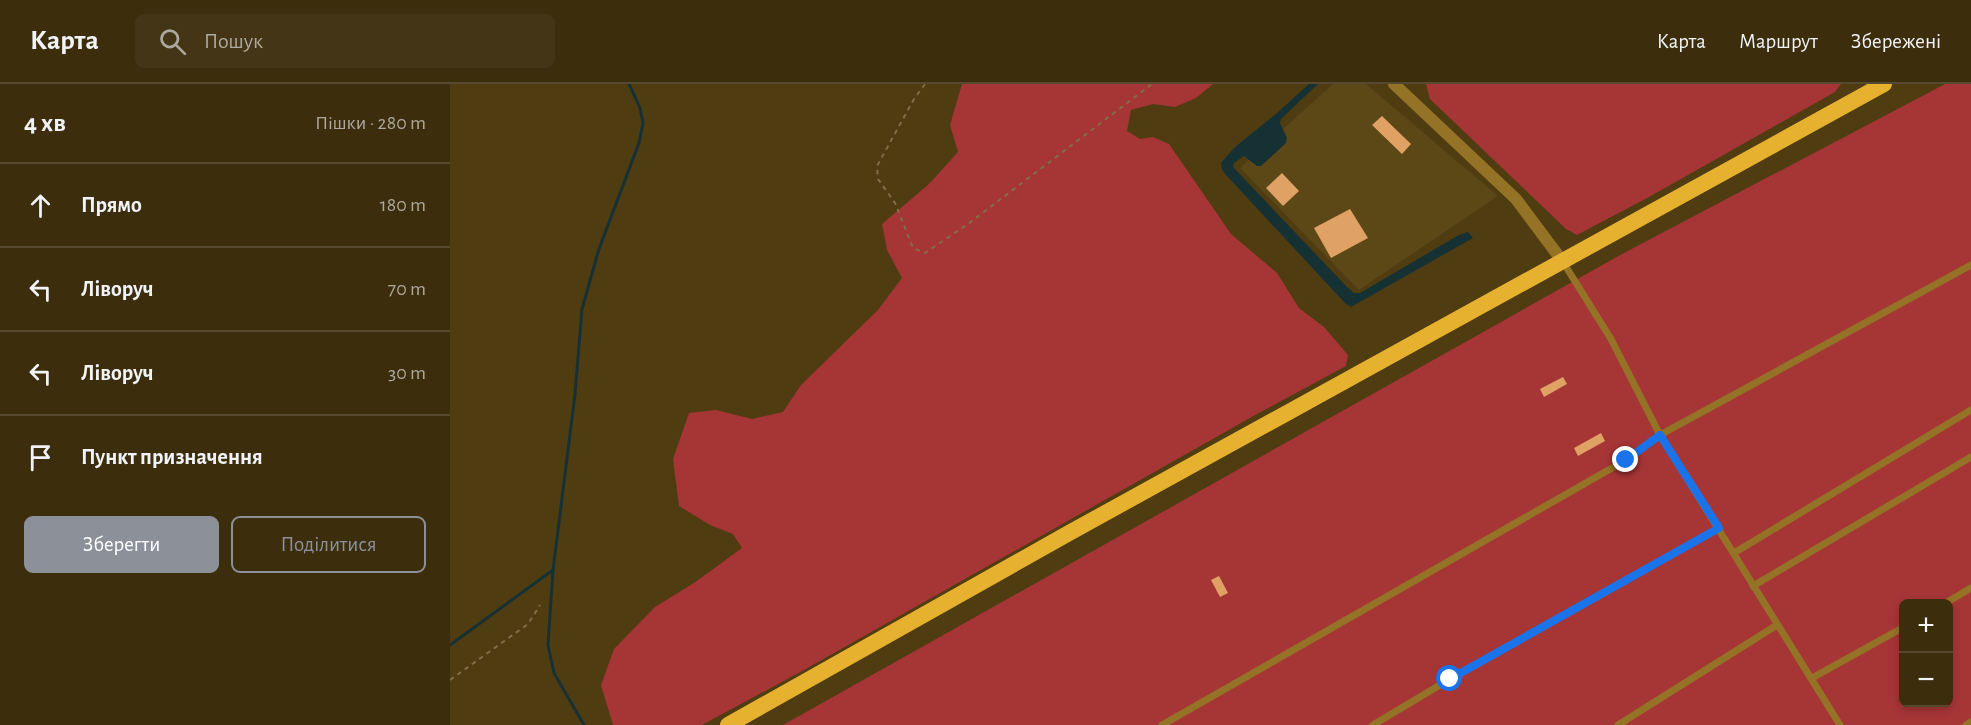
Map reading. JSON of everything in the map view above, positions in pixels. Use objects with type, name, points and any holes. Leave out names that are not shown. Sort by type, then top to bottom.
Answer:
[{"type":"highway","points":[[728,725],[1089,522],[1884,84]]},
{"type":"street","points":[[1394,84],[1516,199],[1563,262]]},
{"type":"lane","points":[[1563,262],[1611,339],[1660,435],[1840,725]]},
{"type":"lane","points":[[1162,725],[1626,460],[1660,435],[1971,265]]},
{"type":"lane","points":[[1734,553],[1971,410]]},
{"type":"lane","points":[[1753,586],[1971,457]]},
{"type":"lane","points":[[1373,725],[1450,679],[1719,528]]},
{"type":"lane","points":[[1951,599],[1971,588]]},
{"type":"lane","points":[[1618,725],[1777,625]]},
{"type":"lane","points":[[1812,678],[1899,630]]},
{"type":"lane","points":[[1966,725],[1971,722]]},
{"type":"path","points":[[925,84],[877,166],[878,179],[895,203],[913,248],[925,253],[968,224],[1152,84]]},
{"type":"path","points":[[450,680],[528,624],[540,605]]},
{"type":"shaded area","points":[[962,84],[1213,84],[1196,98],[1175,107],[1153,104],[1131,110],[1127,131],[1140,139],[1153,137],[1169,144],[1231,234],[1277,273],[1299,308],[1324,327],[1348,355],[1346,366],[702,725],[613,725],[601,685],[614,649],[655,607],[694,583],[742,548],[733,534],[710,525],[679,506],[673,459],[689,413],[716,410],[752,419],[783,412],[801,385],[878,310],[902,278],[887,250],[882,224],[929,184],[958,152],[950,125]]},
{"type":"shaded area","points":[[1333,84],[1366,84],[1498,196],[1359,290],[1240,168]]},
{"type":"shaded area","points":[[1426,84],[1841,84],[1835,92],[1577,235],[1566,229],[1430,99]]},
{"type":"shaded area","points":[[1945,84],[1971,84],[1971,725],[783,725],[1622,254]]},
{"type":"water","points":[[1309,84],[1318,84],[1281,119],[1280,123],[1287,138],[1286,143],[1261,166],[1257,166],[1244,156],[1234,163],[1233,167],[1347,287],[1354,293],[1360,293],[1459,235],[1468,232],[1473,238],[1351,307],[1222,170],[1221,163],[1234,148]]},
{"type":"building","points":[[1382,116],[1411,144],[1402,154],[1372,125]]},
{"type":"building","points":[[1282,173],[1299,191],[1283,206],[1266,188]]},
{"type":"building","points":[[1350,209],[1368,238],[1331,258],[1314,228]]},
{"type":"building","points":[[1563,377],[1567,384],[1544,397],[1540,389]]},
{"type":"building","points":[[1601,433],[1605,441],[1578,456],[1574,448]]},
{"type":"building","points":[[1219,576],[1228,593],[1220,597],[1211,580]]},
{"type":"waterway","points":[[584,725],[554,673],[548,645],[553,570],[575,394],[582,309],[599,249],[639,143],[643,123],[640,108],[629,84]]},
{"type":"waterway","points":[[450,645],[553,570]]},
{"type":"route","points":[[1450,679],[1719,528],[1660,435],[1626,460]]}]
